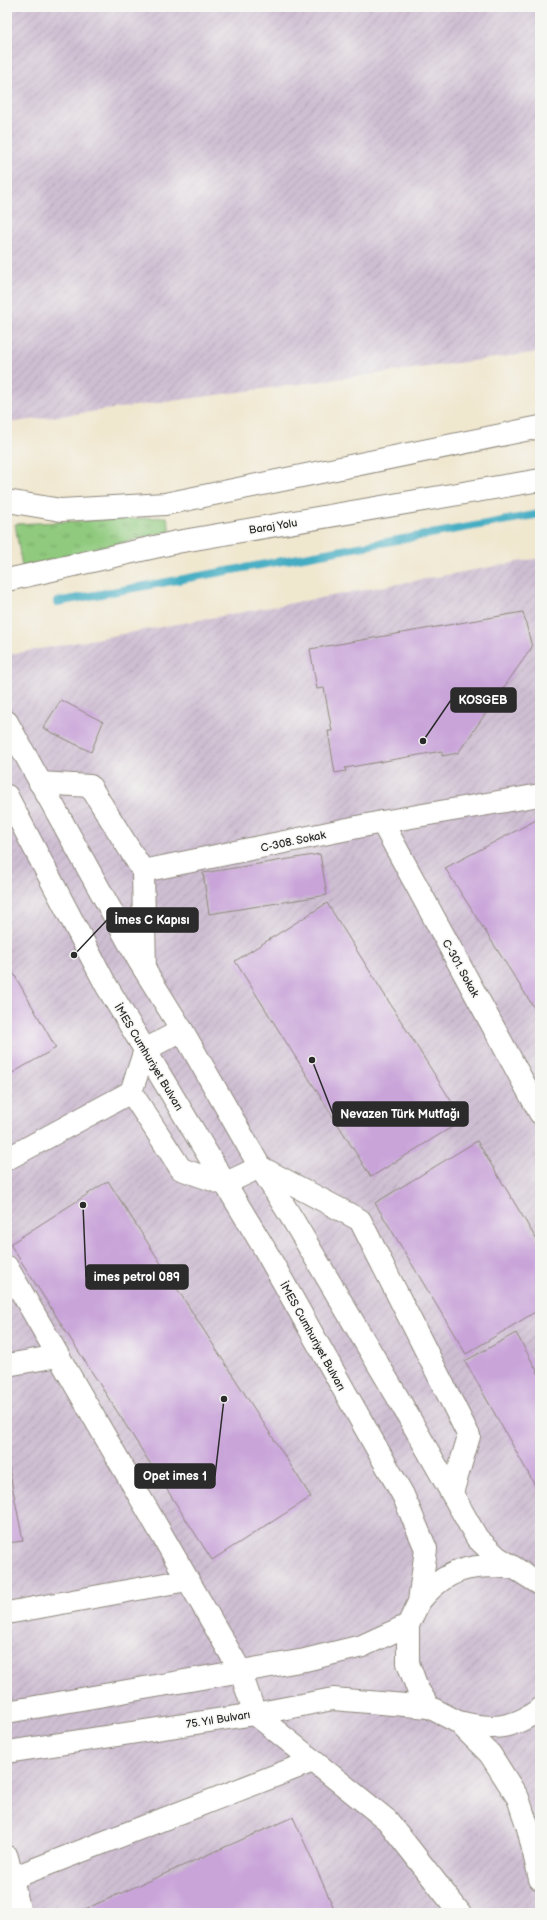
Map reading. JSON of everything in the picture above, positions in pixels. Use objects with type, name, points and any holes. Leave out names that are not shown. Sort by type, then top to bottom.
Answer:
[{"type":"street","points":[[7,501],[61,510],[165,504],[540,427]]},
{"type":"street","name":"Baraj Yolu","points":[[7,580],[177,542],[540,480]]},
{"type":"street","points":[[7,722],[146,970],[260,1167],[390,1384],[477,1538],[497,1557],[540,1583]]},
{"type":"street","points":[[8,797],[40,783],[90,786],[143,871],[146,970]]},
{"type":"street","name":"C-308. Sokak","points":[[143,871],[382,822],[540,794]]},
{"type":"street","name":"İMES Cumhuriyet Bulvarı","points":[[8,797],[106,985],[224,1184],[264,1248],[404,1495],[426,1549],[419,1602],[408,1625],[408,1663],[418,1690],[429,1707],[458,1722],[490,1754],[518,1798],[528,1828],[540,1879]]},
{"type":"street","name":"C-301. Sokak","points":[[382,822],[540,1113]]},
{"type":"street","points":[[7,1159],[131,1092],[145,1050],[182,1030]]},
{"type":"street","points":[[131,1092],[181,1169],[224,1184],[260,1167]]},
{"type":"street","points":[[260,1167],[360,1220],[469,1436],[452,1493]]},
{"type":"street","points":[[7,1267],[240,1670],[255,1714],[387,1820],[460,1913]]},
{"type":"street","points":[[7,1365],[58,1356]]},
{"type":"street","points":[[419,1602],[429,1589],[448,1574],[470,1567],[494,1565],[515,1568]]},
{"type":"street","points":[[7,1613],[188,1580]]},
{"type":"street","points":[[7,1712],[240,1670],[305,1660],[362,1646],[408,1625]]},
{"type":"street","name":"75. Yıl Bulvarı","points":[[7,1752],[255,1714],[334,1699],[429,1707]]},
{"type":"street","points":[[458,1722],[481,1728],[505,1727],[527,1718],[540,1709]]},
{"type":"street","points":[[20,1913],[9,1872],[313,1761]]},
{"type":"shaded area","points":[[7,7],[540,7],[540,352],[7,423]]},
{"type":"shaded area","points":[[540,558],[540,1913],[7,1913],[7,655]]},
{"type":"green space","points":[[167,517],[170,531],[22,567],[15,524]]},
{"type":"building","points":[[523,612],[532,647],[458,753],[442,756],[442,751],[345,768],[346,771],[335,773],[328,731],[332,731],[324,688],[317,689],[310,649]]},
{"type":"building","points":[[61,700],[103,722],[91,752],[43,728]]},
{"type":"building","points":[[540,818],[540,1017],[445,868]]},
{"type":"building","points":[[320,854],[327,895],[209,914],[203,873]]},
{"type":"building","points":[[327,903],[463,1120],[371,1177],[235,961]]},
{"type":"building","points":[[7,962],[56,1048],[7,1076]]},
{"type":"building","points":[[477,1141],[540,1245],[540,1309],[466,1354],[375,1203]]},
{"type":"building","points":[[108,1181],[311,1497],[212,1560],[10,1244]]},
{"type":"building","points":[[516,1333],[540,1376],[540,1494],[465,1361]]},
{"type":"building","points":[[7,1459],[23,1541],[7,1543]]},
{"type":"building","points":[[293,1817],[336,1913],[76,1913]]},
{"type":"waterway","points":[[57,602],[540,514]]},
{"type":"place","name":"KOSGEB","points":[[423,741]]},
{"type":"place","name":"İmes C Kapısı","points":[[74,955]]},
{"type":"place","name":"Nevazen Türk Mutfağı","points":[[312,1060]]},
{"type":"place","name":"imes petrol 089","points":[[83,1205]]},
{"type":"place","name":"Opet imes 1","points":[[224,1399]]}]
